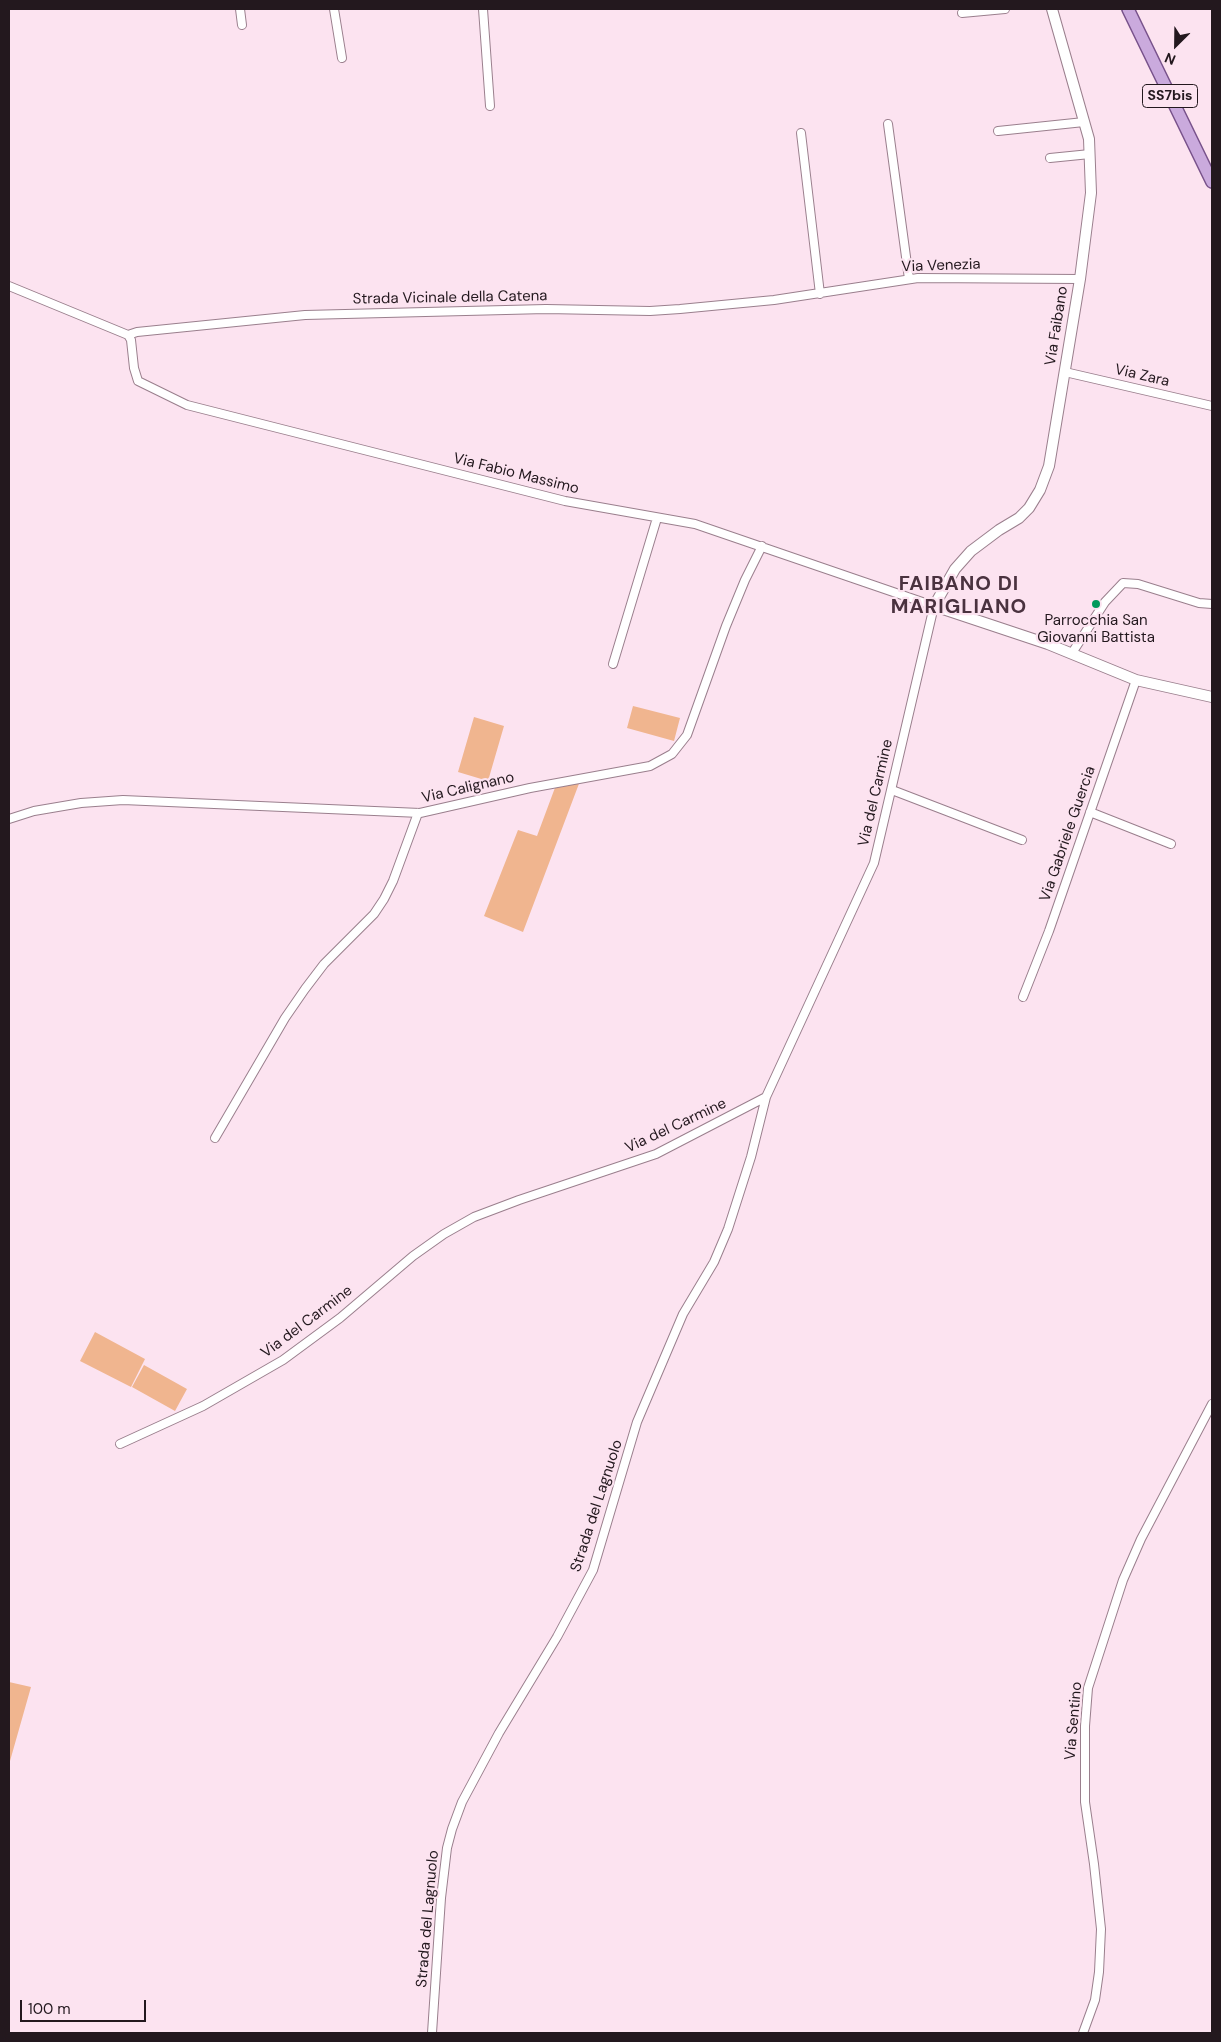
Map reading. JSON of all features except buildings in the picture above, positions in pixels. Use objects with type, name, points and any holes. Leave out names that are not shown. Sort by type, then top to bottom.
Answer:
[{"type":"main road","name":"SS7bis","points":[[1128,9],[1212,182]]},
{"type":"street","points":[[240,9],[242,25]]},
{"type":"street","points":[[334,9],[342,58]]},
{"type":"street","points":[[483,9],[490,106]]},
{"type":"street","points":[[962,13],[1005,9]]},
{"type":"street","name":"Via Faibano","points":[[934,606],[955,569],[971,550],[1019,518],[1029,508],[1040,490],[1049,466],[1080,280],[1091,193],[1089,140],[1052,9]]},
{"type":"street","points":[[998,132],[1084,122]]},
{"type":"street","points":[[888,124],[909,280]]},
{"type":"street","points":[[801,133],[820,294]]},
{"type":"street","points":[[1050,158],[1090,154]]},
{"type":"street","name":"Via Venezia","points":[[774,300],[918,278],[1080,280]]},
{"type":"street","points":[[9,286],[128,334]]},
{"type":"street","name":"Strada Vicinale della Catena","points":[[128,334],[305,315],[546,309],[650,310],[774,300]]},
{"type":"street","name":"Via Fabio Massimo","points":[[128,334],[131,340],[134,368],[138,381],[187,405],[565,501],[695,524],[934,606]]},
{"type":"street","name":"Via Zara","points":[[1065,372],[1212,406]]},
{"type":"street","points":[[613,664],[657,518]]},
{"type":"street","name":"Via Calignano","points":[[9,819],[34,810],[123,800],[418,813],[530,788],[650,766],[672,754],[682,743],[693,720],[726,626],[745,580],[762,546]]},
{"type":"street","points":[[1072,653],[1104,602],[1123,583],[1138,584],[1199,603],[1212,604]]},
{"type":"street","points":[[934,606],[1048,644],[1136,680],[1212,697]]},
{"type":"street","name":"Via del Carmine","points":[[120,1444],[203,1406],[283,1360],[340,1318],[413,1256],[444,1234],[474,1217],[656,1154],[766,1097],[874,863],[934,606]]},
{"type":"street","name":"Via Gabriele Guercia","points":[[1023,997],[1049,931],[1136,680]]},
{"type":"street","points":[[892,790],[1022,840]]},
{"type":"street","points":[[1090,812],[1171,844]]},
{"type":"street","points":[[214,1138],[285,1018],[305,989],[324,964],[374,914],[384,899],[393,881],[418,813]]},
{"type":"street","name":"Strada del Lagnuolo","points":[[432,2033],[441,1898],[447,1848],[455,1820],[462,1802],[495,1740],[557,1637],[593,1570],[616,1488],[647,1398],[684,1314],[714,1262],[728,1229],[752,1157],[766,1097]]},
{"type":"street","name":"Via Sentino","points":[[1083,2033],[1095,2000],[1099,1972],[1101,1929],[1085,1802],[1084,1752],[1088,1688],[1123,1580],[1141,1539],[1212,1404]]},
{"type":"shaded area","points":[[633,706],[680,718],[674,741],[627,728]]},
{"type":"shaded area","points":[[474,717],[504,726],[488,781],[458,772]]},
{"type":"shaded area","points":[[580,781],[523,932],[484,916],[518,830],[537,836],[556,785]]},
{"type":"shaded area","points":[[95,1332],[145,1359],[131,1387],[80,1361]]},
{"type":"shaded area","points":[[144,1365],[187,1389],[175,1411],[132,1387]]},
{"type":"shaded area","points":[[9,1682],[31,1687],[10,1761],[9,1761]]},
{"type":"place","name":"Parrocchia San Giovanni Battista","points":[[1096,604]]},
{"type":"district","name":"FAIBANO DI MARIGLIANO","points":[[959,596]]}]
